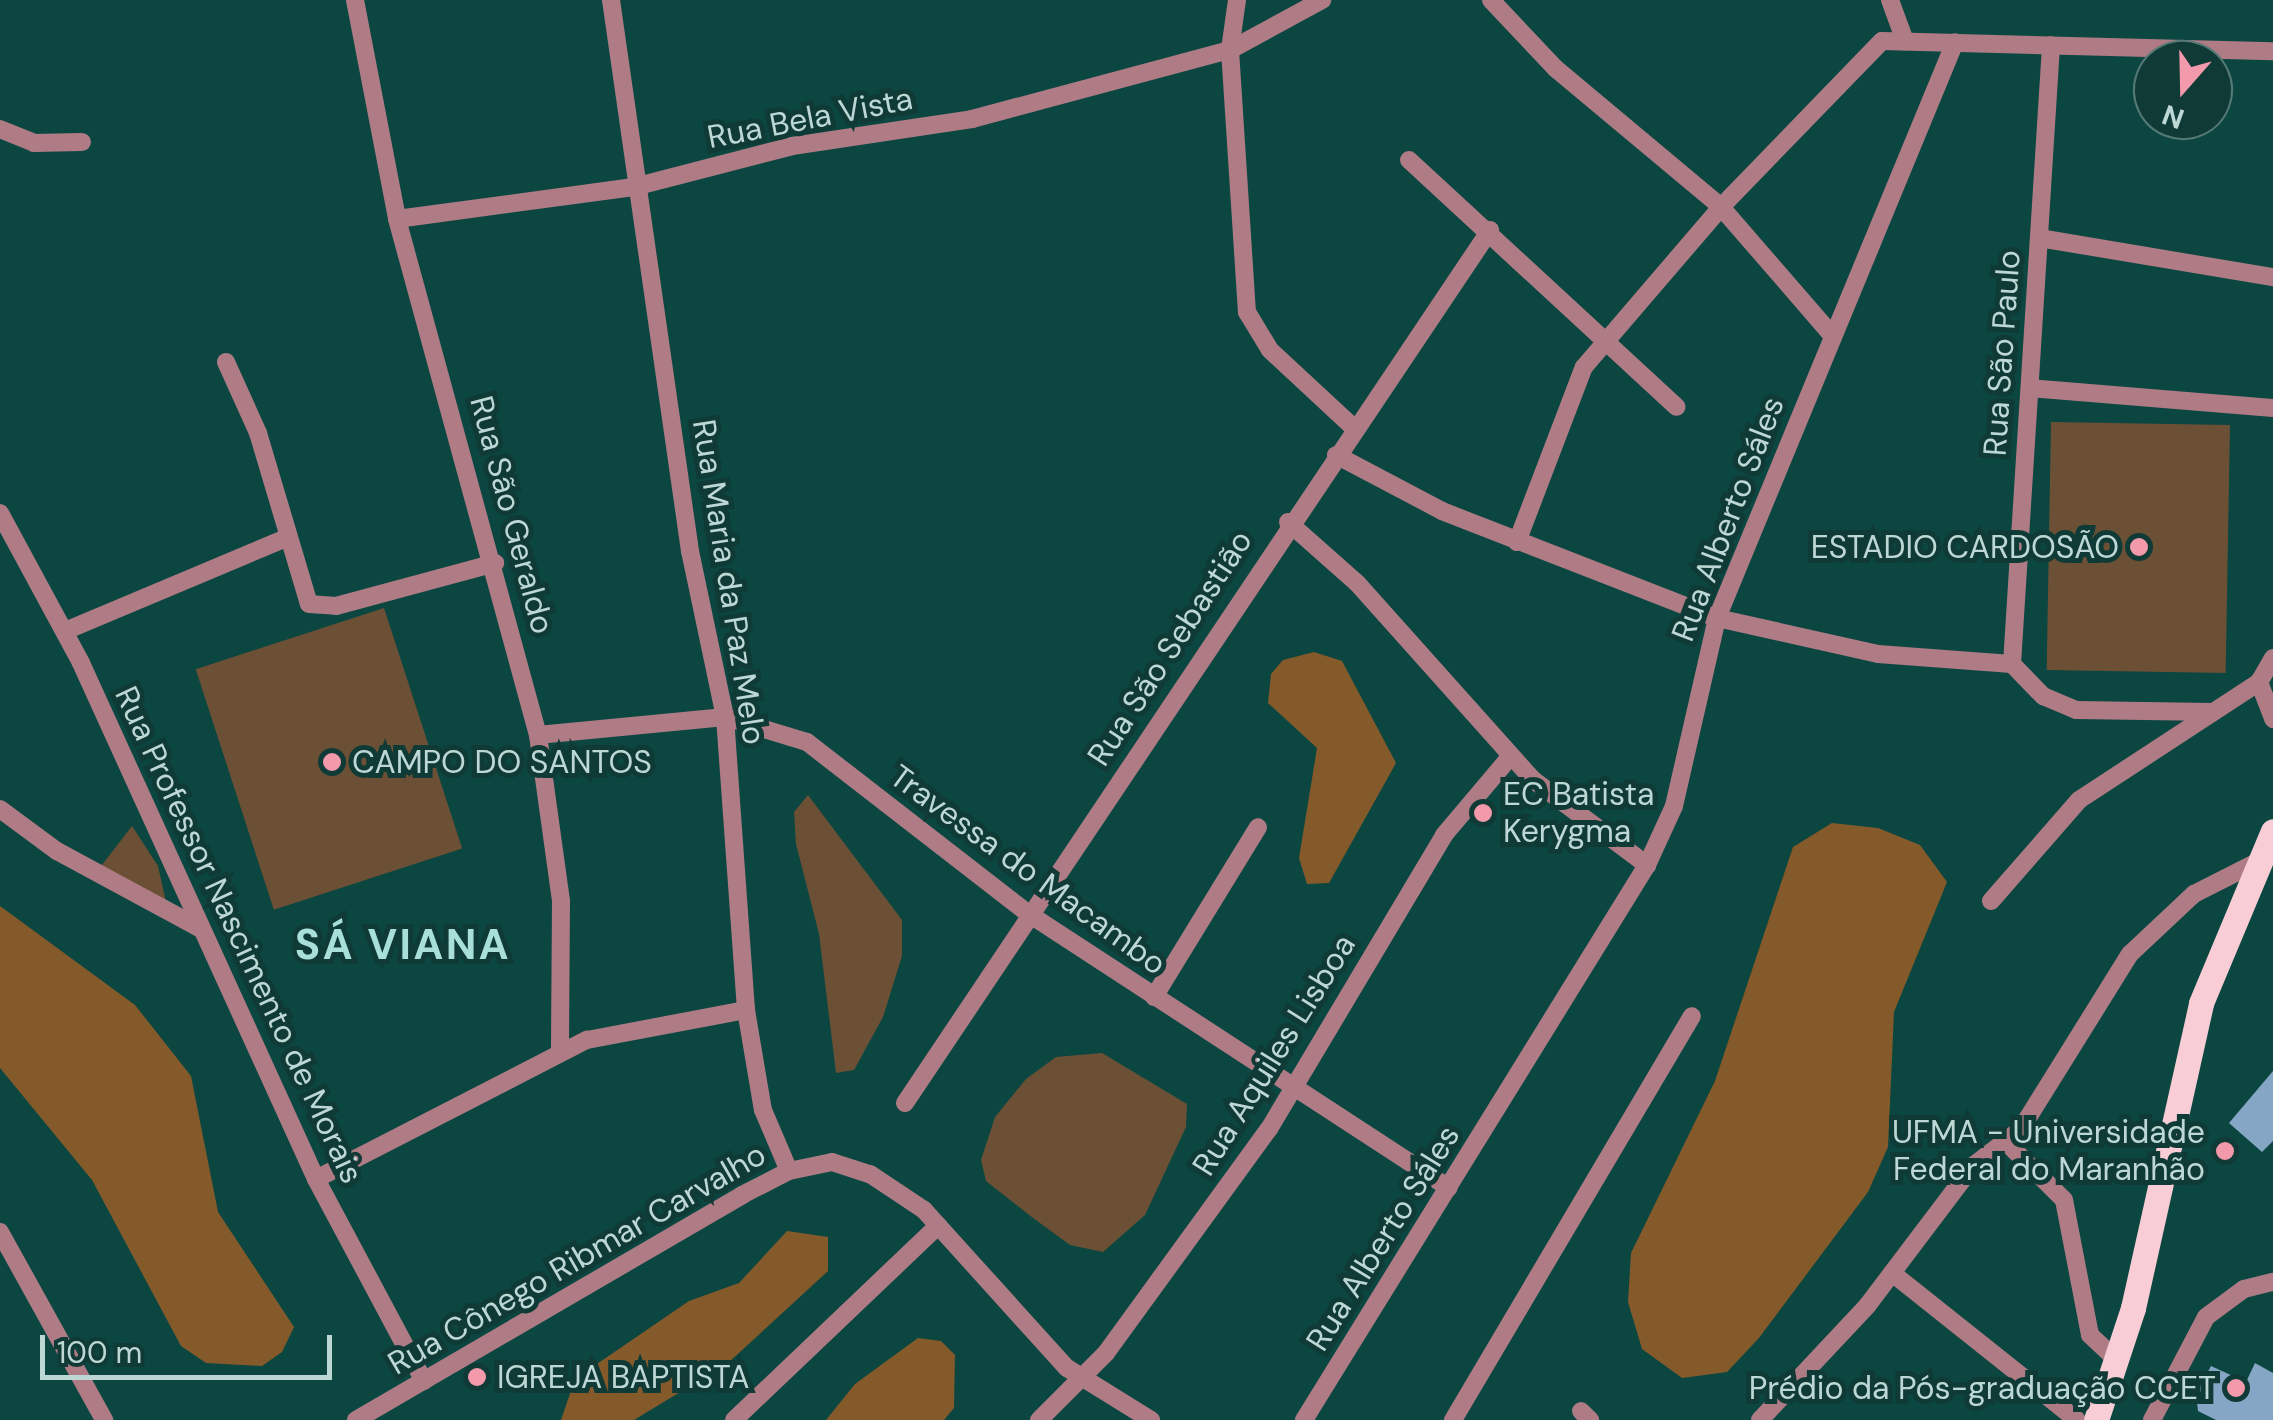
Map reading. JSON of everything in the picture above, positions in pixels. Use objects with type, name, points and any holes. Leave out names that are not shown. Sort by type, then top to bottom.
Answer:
[{"type":"main road","points":[[2096,1420],[2118,1361],[2201,1003],[2273,831]]},
{"type":"street","name":"Rua São Geraldo","points":[[354,0],[397,219],[495,562],[538,734],[560,900],[560,1053]]},
{"type":"street","name":"Rua Maria da Paz Melo","points":[[610,0],[634,187],[690,551],[725,717],[746,1010],[763,1110],[789,1171]]},
{"type":"street","points":[[1237,0],[1230,50],[1254,330],[1356,430]]},
{"type":"street","name":"Rua Bela Vista","points":[[397,219],[634,187],[792,146],[972,119],[1230,50],[1322,0]]},
{"type":"street","points":[[1491,0],[1555,68],[1721,207],[1832,335]]},
{"type":"street","points":[[1890,0],[1905,41]]},
{"type":"street","points":[[1517,542],[1571,390],[1607,341],[1721,207],[1882,42],[2273,52]]},
{"type":"street","name":"Rua Alberto Sáles","points":[[1304,1420],[1648,865],[1674,806],[1717,618],[1955,42]]},
{"type":"street","name":"Rua São Paulo","points":[[2012,664],[2052,45]]},
{"type":"street","points":[[0,129],[34,143],[82,142]]},
{"type":"street","points":[[1409,160],[1490,230],[1677,407]]},
{"type":"street","name":"Rua São Sebastião","points":[[905,1103],[1288,522],[1356,430],[1490,230]]},
{"type":"street","points":[[2039,238],[2273,277]]},
{"type":"street","points":[[226,362],[258,434],[306,598],[321,609],[495,562]]},
{"type":"street","points":[[2030,388],[2273,408]]},
{"type":"street","points":[[1336,455],[1517,542],[1717,618],[1895,657],[2012,664],[2043,696],[2076,710],[2214,712]]},
{"type":"street","name":"Rua Professor Nascimento de Morais","points":[[0,513],[65,631],[316,1179],[424,1382]]},
{"type":"street","points":[[1288,522],[1357,584],[1510,757],[1558,803],[1648,865]]},
{"type":"street","points":[[65,631],[286,538]]},
{"type":"street","points":[[1991,901],[2078,800],[2258,682],[2273,658]]},
{"type":"street","points":[[2258,682],[2273,719]]},
{"type":"street","name":"Travessa do Macambo","points":[[538,734],[725,717],[806,742],[1029,914],[1293,1090],[1449,1188]]},
{"type":"street","name":"Rua Aquiles Lisboa","points":[[1038,1420],[1080,1380],[1293,1090],[1444,834],[1510,757]]},
{"type":"street","points":[[0,809],[57,851],[202,929]]},
{"type":"street","points":[[1154,997],[1258,826]]},
{"type":"street","points":[[1760,1420],[1892,1273],[1973,1166],[2006,1142],[2038,1108],[2085,1017],[2130,954],[2194,894],[2259,861]]},
{"type":"street","points":[[316,1179],[560,1053],[629,1027],[746,1010]]},
{"type":"street","points":[[1453,1420],[1692,1016]]},
{"type":"street","points":[[2006,1142],[2064,1200],[2090,1335],[2118,1361]]},
{"type":"street","name":"Rua Cônego Ribmar Carvalho","points":[[361,1419],[789,1171],[832,1162],[892,1186],[938,1226]]},
{"type":"street","points":[[734,1420],[938,1226],[1080,1380],[1152,1420]]},
{"type":"street","points":[[0,1232],[104,1420]]},
{"type":"street","points":[[1892,1273],[2077,1420]]},
{"type":"street","points":[[2152,1420],[2206,1317],[2244,1289],[2273,1282]]},
{"type":"shaded area","name":"ESTADIO CARDOSÃO","points":[[2051,422],[2230,425],[2226,673],[2047,670]]},
{"type":"shaded area","name":"CAMPO DO SANTOS","points":[[384,608],[462,849],[274,910],[196,669]]},
{"type":"shaded area","points":[[1314,652],[1342,661],[1396,763],[1329,883],[1307,884],[1299,858],[1317,748],[1268,703],[1271,674],[1283,660]]},
{"type":"shaded area","points":[[808,795],[902,920],[902,956],[883,1017],[854,1070],[836,1073],[819,934],[796,844],[794,812]]},
{"type":"shaded area","points":[[1832,823],[1878,828],[1920,845],[1947,882],[1894,1012],[1888,1147],[1868,1192],[1759,1338],[1727,1372],[1682,1378],[1642,1349],[1628,1302],[1631,1253],[1715,1081],[1793,847]]},
{"type":"shaded area","points":[[132,826],[158,866],[170,920],[98,870]]},
{"type":"shaded area","points":[[0,906],[135,1005],[191,1076],[218,1212],[294,1327],[282,1352],[262,1366],[206,1363],[181,1346],[92,1180],[0,1068]]},
{"type":"shaded area","points":[[1102,1053],[1187,1104],[1186,1127],[1145,1215],[1103,1252],[1070,1245],[1033,1218],[986,1181],[981,1160],[995,1117],[1026,1079],[1056,1057]]},
{"type":"shaded area","points":[[787,1231],[828,1237],[828,1271],[728,1363],[634,1420],[561,1420],[575,1379],[689,1301],[739,1283]]},
{"type":"shaded area","points":[[918,1338],[941,1341],[955,1355],[954,1408],[944,1420],[826,1420],[855,1384]]},
{"type":"building","points":[[2273,1071],[2273,1141],[2262,1152],[2229,1123]]},
{"type":"building","name":"Prédio da Pós-graduação CCET","points":[[2255,1363],[2273,1373],[2273,1420],[2216,1420],[2198,1411],[2196,1394],[2211,1366],[2246,1382]]},
{"type":"place","name":"ESTADIO CARDOSÃO","points":[[2139,547]]},
{"type":"place","name":"CAMPO DO SANTOS","points":[[332,762]]},
{"type":"place","name":"EC Batista Kerygma","points":[[1483,813]]},
{"type":"place","name":"UFMA - Universidade Federal do Maranhão","points":[[2225,1151]]},
{"type":"place","name":"IGREJA BAPTISTA","points":[[477,1377]]},
{"type":"place","name":"Prédio da Pós-graduação CCET","points":[[2236,1388]]},
{"type":"district","name":"SÁ VIANA","points":[[403,945]]}]
